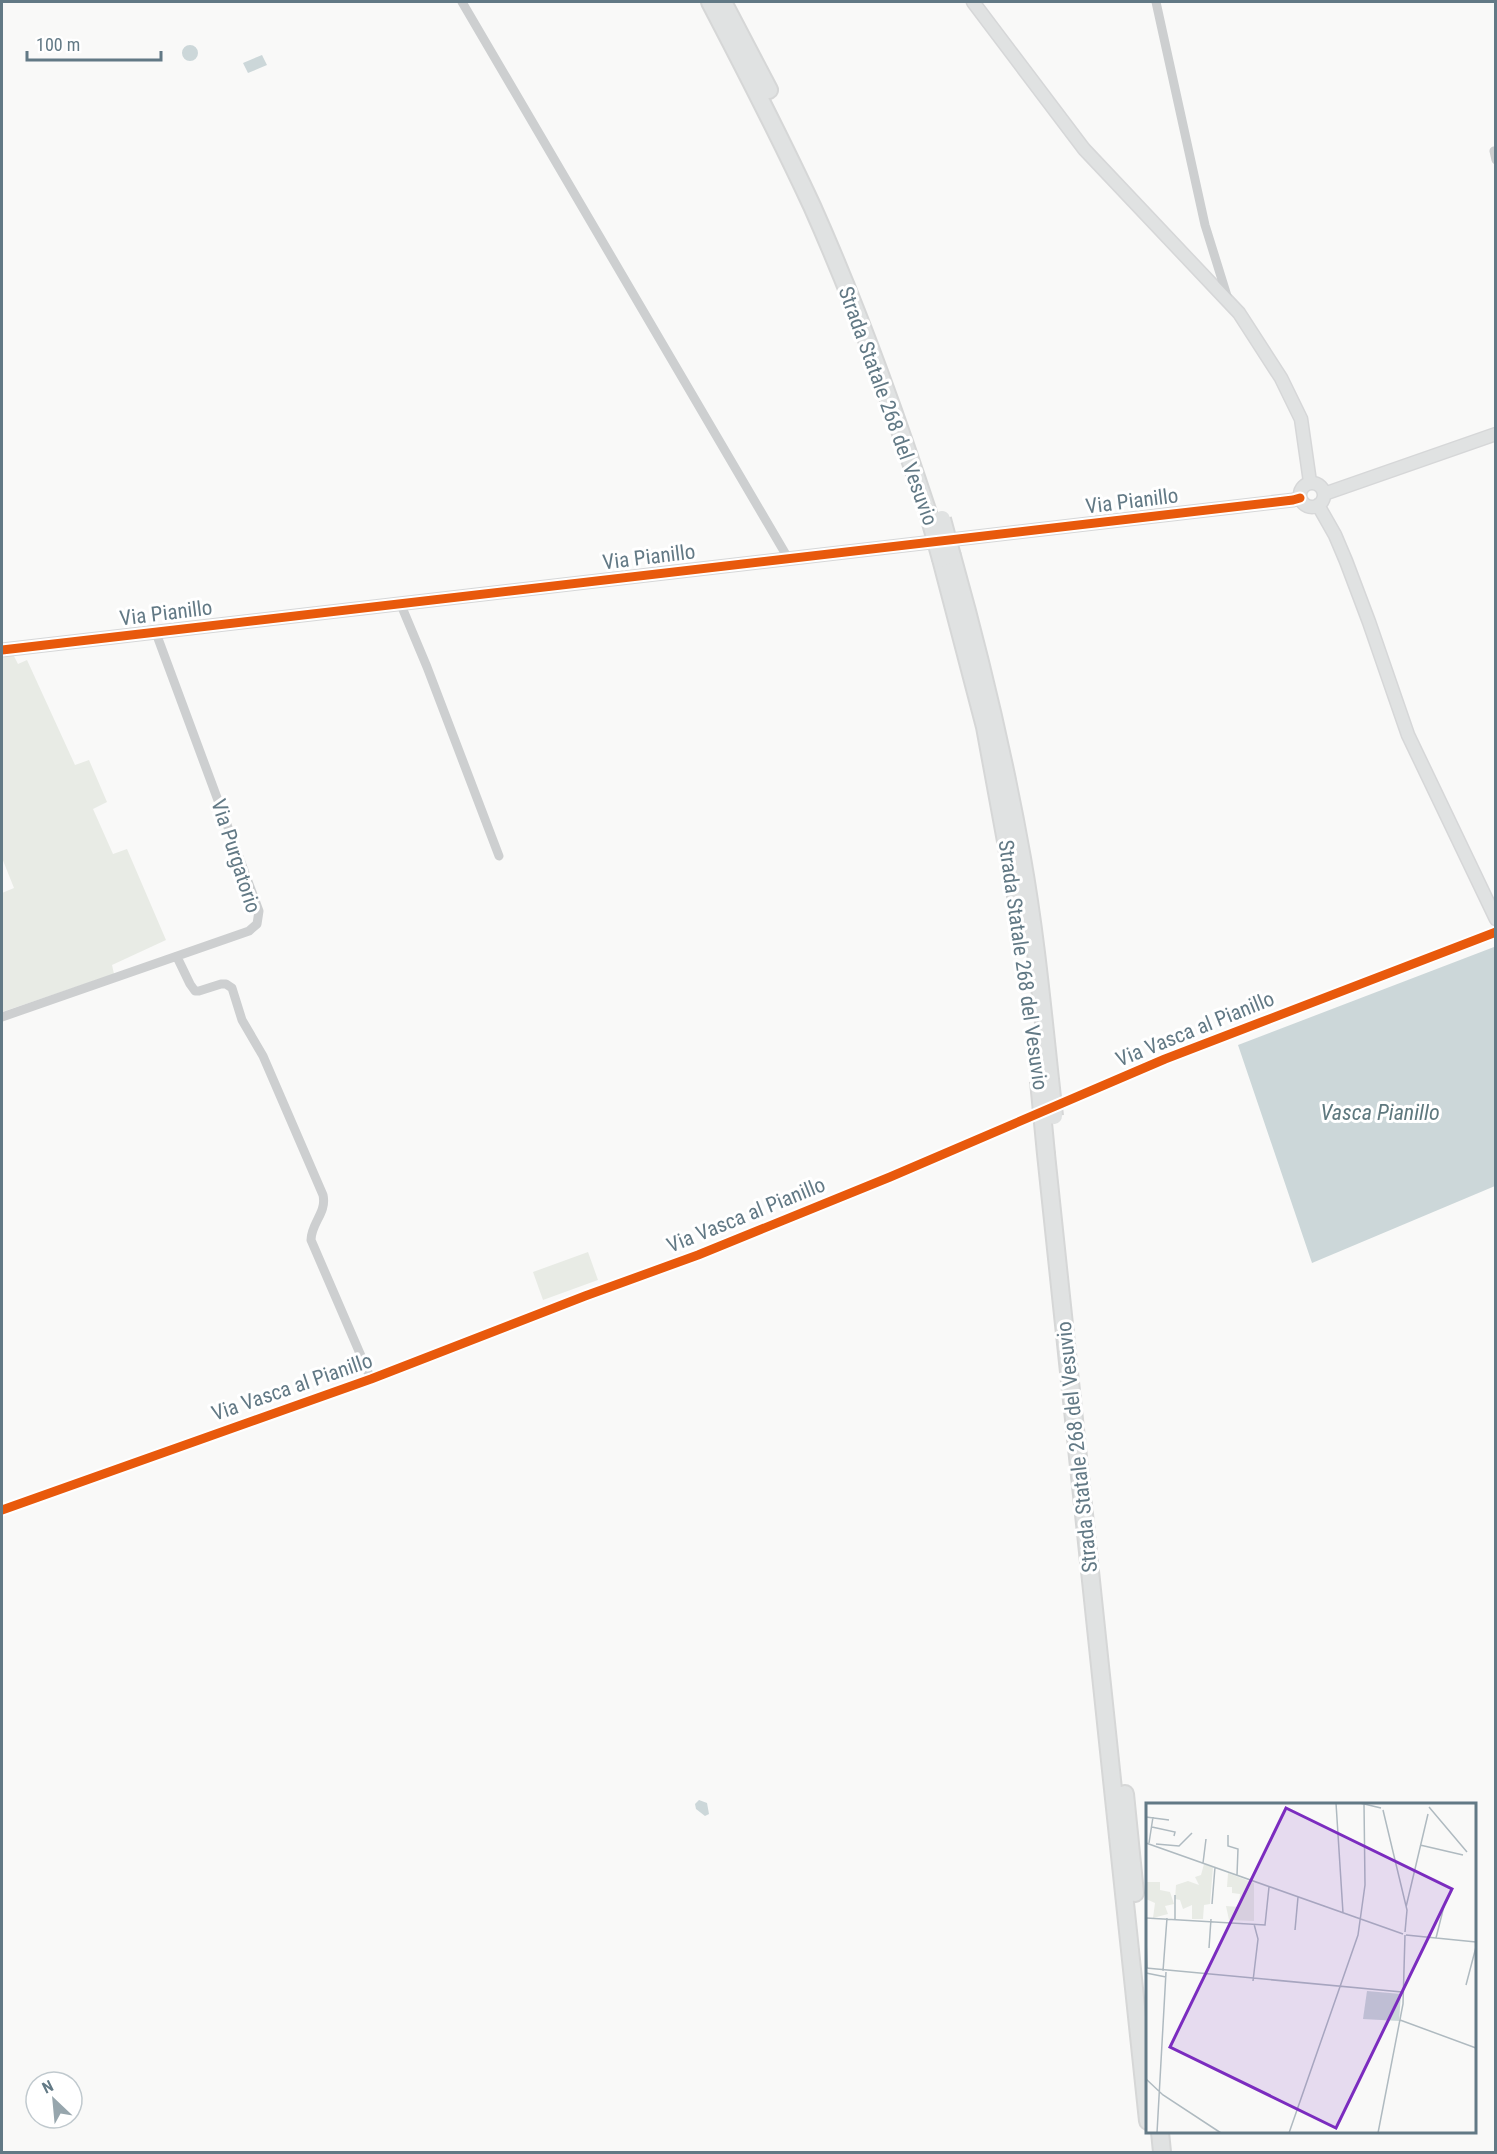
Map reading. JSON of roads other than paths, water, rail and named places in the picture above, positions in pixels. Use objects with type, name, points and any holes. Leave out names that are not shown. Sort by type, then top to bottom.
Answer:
[{"type":"highway","name":"Strada Statale 268 del Vesuvio","points":[[710,2],[775,128],[843,278],[936,521]]},
{"type":"highway","name":"Strada Statale 268 del Vesuvio","points":[[723,2],[785,123],[853,273],[906,412],[936,521],[983,668],[1011,800],[1032,927],[1052,1153],[1120,1805],[1146,2098]]},
{"type":"highway","name":"Strada Statale 268 del Vesuvio","points":[[1122,1826],[1146,1997]]},
{"type":"highway","points":[[1149,2133],[1151,2152]]},
{"type":"highway","points":[[1160,2133],[1162,2152]]},
{"type":"street","points":[[462,2],[788,558]]},
{"type":"street","points":[[973,2],[1084,149],[1239,313],[1281,378],[1301,419],[1310,482]]},
{"type":"street","points":[[1156,2],[1205,225],[1229,303]]},
{"type":"street","points":[[1324,494],[1496,434]]},
{"type":"street","points":[[1310,482],[1318,484],[1324,494],[1318,506]]},
{"type":"street","points":[[1310,482],[1300,490],[1300,498],[1307,506],[1318,506]]},
{"type":"street","name":"Via Pianillo","points":[[2,650],[1300,498]]},
{"type":"street","points":[[1318,506],[1335,535],[1370,622],[1408,735],[1496,919]]},
{"type":"street","points":[[401,605],[499,856]]},
{"type":"street","name":"Via Purgatorio","points":[[2,1017],[249,931],[257,924],[259,911],[156,633]]},
{"type":"street","name":"Via Vasca al Pianillo","points":[[2,1510],[370,1379],[585,1296],[698,1256],[890,1177],[1165,1059],[1496,932]]},
{"type":"street","points":[[177,957],[195,991],[221,984],[232,988],[242,1020],[263,1056],[323,1195],[324,1209],[311,1232],[311,1240],[370,1379]]},
{"type":"water","points":[[190,45],[198,53],[190,61],[182,53]]},
{"type":"water","points":[[262,55],[267,65],[248,73],[243,63]]},
{"type":"water","name":"Vasca Pianillo","points":[[1494,947],[1495,1186],[1312,1263],[1238,1045]]},
{"type":"water","points":[[699,1800],[707,1803],[709,1814],[705,1816],[696,1809],[695,1804]]}]
